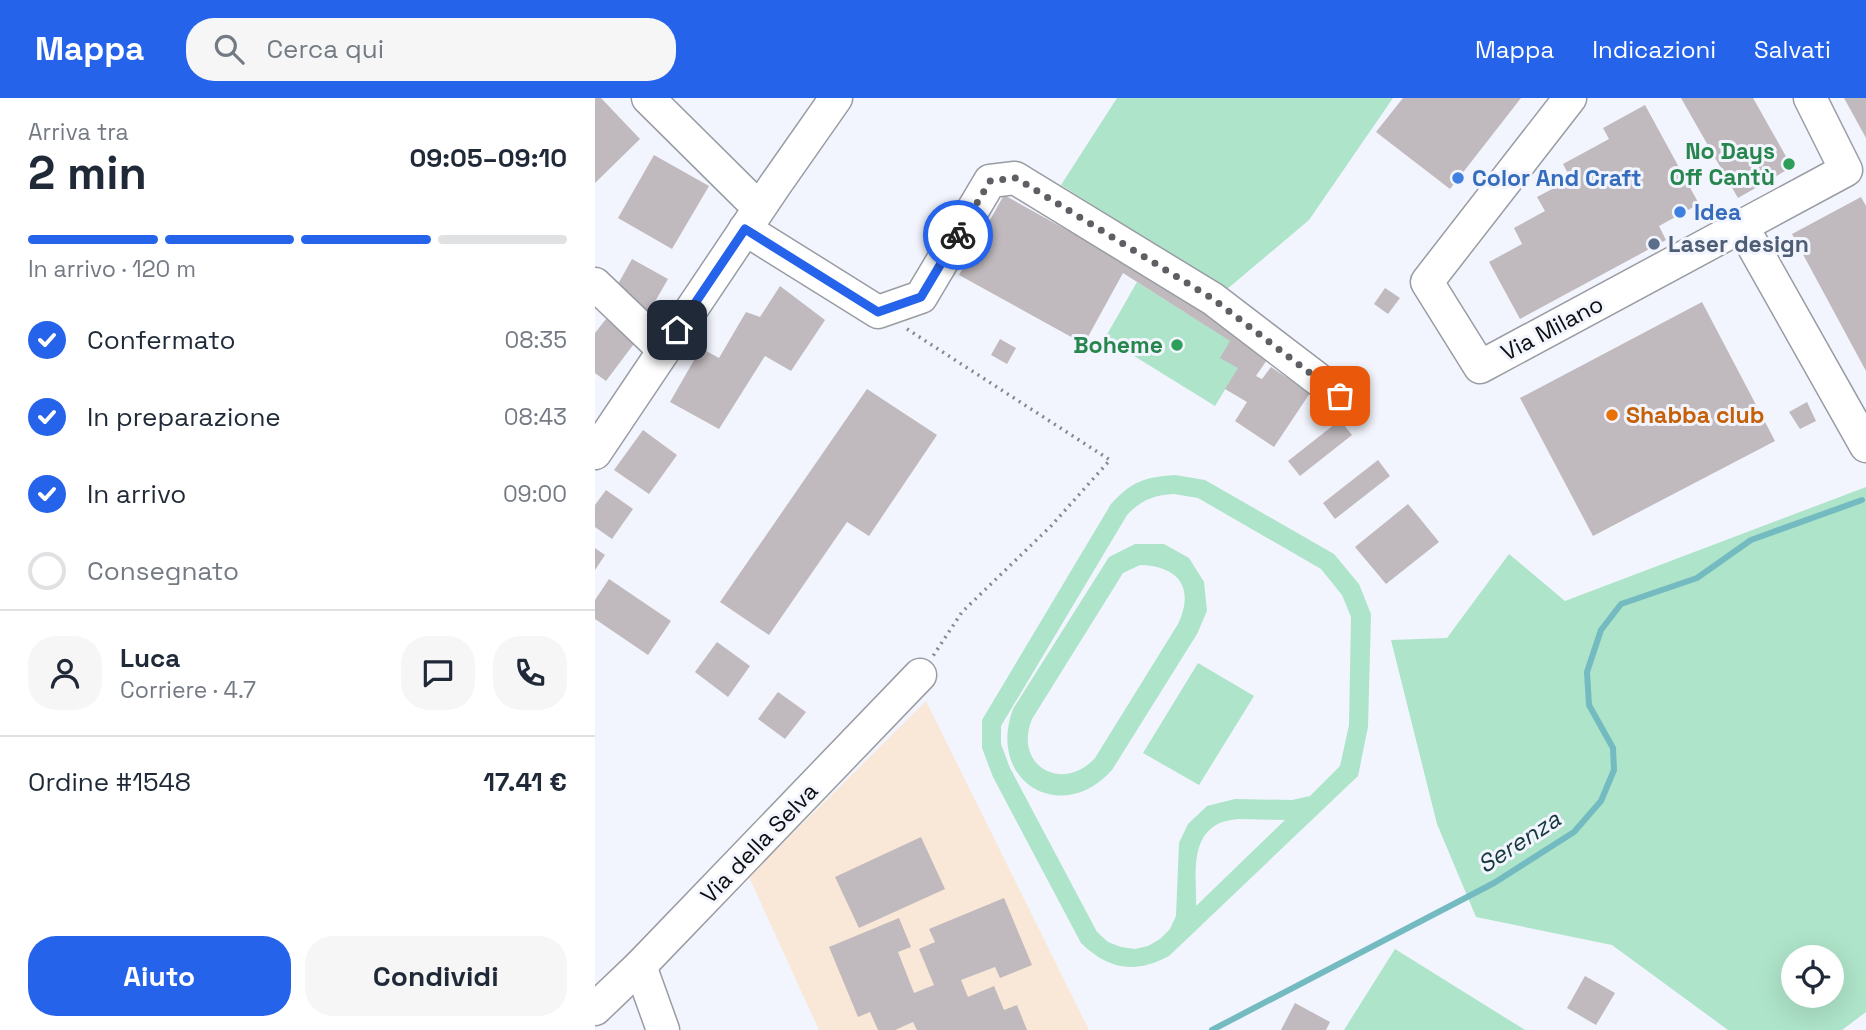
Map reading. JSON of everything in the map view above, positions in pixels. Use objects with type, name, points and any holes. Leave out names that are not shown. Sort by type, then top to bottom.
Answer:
[{"type":"street","points":[[648,98],[752,218],[878,312],[921,297],[990,181],[1016,178],[1213,299],[1340,396]]},
{"type":"street","points":[[595,453],[836,98]]},
{"type":"street","name":"Via Milano","points":[[1570,98],[1427,282],[1480,367],[1846,170],[1810,98]]},
{"type":"street","points":[[1742,226],[1863,441]]},
{"type":"street","points":[[595,284],[664,350]]},
{"type":"street","name":"Via della Selva","points":[[595,1009],[640,966],[921,675]]},
{"type":"street","points":[[640,966],[663,1030]]},
{"type":"path","points":[[878,312],[1110,460],[1051,526],[962,612],[921,675]]},
{"type":"shaded area","points":[[926,701],[1089,1030],[819,1030],[749,877]]},
{"type":"green space","points":[[1117,98],[1393,98],[1309,220],[1226,290],[1061,185]]},
{"type":"green space","name":"Boheme","points":[[1137,282],[1248,352],[1215,406],[1105,338]]},
{"type":"green space","points":[[1164,476],[1205,480],[1334,554],[1359,584],[1371,614],[1368,727],[1358,776],[1169,956],[1157,962],[1134,967],[1112,964],[1081,943],[993,777],[982,748],[982,720],[1111,504],[1133,485]],"holes":[[[1174,494],[1198,498],[1321,569],[1342,595],[1351,617],[1349,725],[1340,766],[1310,796],[1292,800],[1235,799],[1207,806],[1188,824],[1179,843],[1176,916],[1170,929],[1160,939],[1135,949],[1108,942],[1097,932],[1010,768],[1001,744],[1001,726],[1127,515],[1148,499]],[[1238,819],[1285,820],[1196,906],[1196,862],[1202,841],[1207,832],[1216,825]]]},
{"type":"green space","points":[[1866,487],[1866,1012],[1842,1030],[1728,1030],[1612,945],[1476,917],[1437,824],[1391,640],[1447,638],[1509,554],[1565,601]]},
{"type":"green space","points":[[1135,544],[1164,544],[1189,558],[1204,582],[1207,611],[1197,634],[1112,770],[1092,787],[1071,795],[1051,795],[1033,788],[1019,775],[1010,757],[1007,735],[1013,709],[1109,557]],"holes":[[[1140,565],[1154,566],[1174,575],[1184,590],[1185,600],[1178,624],[1095,758],[1082,769],[1069,774],[1056,774],[1044,769],[1035,761],[1029,750],[1028,735],[1032,719],[1123,573]]]},
{"type":"green space","points":[[1198,663],[1254,696],[1199,785],[1143,753]]},
{"type":"green space","points":[[1395,949],[1525,1030],[1344,1030]]},
{"type":"building","points":[[595,98],[601,98],[640,139],[595,183]]},
{"type":"building","points":[[1403,98],[1521,98],[1450,189],[1376,132]]},
{"type":"building","points":[[1681,98],[1753,98],[1792,167],[1738,198]]},
{"type":"building","points":[[1844,98],[1866,98],[1866,138]]},
{"type":"building","points":[[1645,105],[1699,204],[1659,226],[1666,240],[1520,319],[1489,262],[1522,244],[1514,228],[1545,211],[1537,197],[1571,179],[1563,164],[1609,139],[1603,128]]},
{"type":"building","points":[[654,155],[709,186],[672,249],[618,218]]},
{"type":"building","points":[[1004,195],[1128,264],[1271,354],[1256,376],[1262,379],[1271,367],[1310,393],[1274,447],[1235,421],[1247,402],[1225,389],[1238,368],[1220,358],[1230,341],[1123,273],[1084,344],[959,275]]},
{"type":"building","points":[[1861,197],[1866,206],[1866,371],[1792,234]]},
{"type":"building","points":[[632,259],[668,279],[649,312],[613,293]]},
{"type":"building","points":[[780,286],[825,320],[791,371],[765,356],[719,429],[670,402],[701,348],[719,358],[746,312],[760,317]]},
{"type":"building","points":[[1385,288],[1400,298],[1388,314],[1374,304]]},
{"type":"building","points":[[1702,302],[1775,441],[1593,536],[1520,398]]},
{"type":"building","points":[[606,319],[636,341],[606,381],[595,373],[595,333]]},
{"type":"building","points":[[1000,339],[1016,348],[1007,364],[991,355]]},
{"type":"building","points":[[867,389],[937,435],[869,536],[847,522],[769,635],[720,602]]},
{"type":"building","points":[[1807,402],[1816,421],[1800,429],[1789,412]]},
{"type":"building","points":[[1340,420],[1352,435],[1300,476],[1288,461]]},
{"type":"building","points":[[643,430],[677,455],[649,494],[614,470]]},
{"type":"building","points":[[1378,460],[1390,476],[1335,519],[1323,503]]},
{"type":"building","points":[[606,490],[633,509],[612,539],[595,527],[595,505]]},
{"type":"building","points":[[1408,504],[1439,542],[1386,584],[1355,547]]},
{"type":"building","points":[[595,548],[605,555],[595,570]]},
{"type":"building","points":[[609,579],[671,621],[648,655],[595,619],[595,600]]},
{"type":"building","points":[[717,642],[750,666],[728,697],[695,672]]},
{"type":"building","points":[[778,692],[806,712],[785,739],[758,719]]},
{"type":"building","points":[[921,837],[945,889],[859,928],[835,877]]},
{"type":"building","points":[[1004,898],[1032,965],[1000,978],[995,967],[961,980],[968,997],[994,986],[1004,1010],[1017,1005],[1027,1030],[917,1030],[913,1022],[895,1030],[878,1030],[870,1012],[858,1017],[829,947],[899,918],[911,947],[898,952],[914,993],[934,985],[919,949],[935,942],[929,929]]},
{"type":"building","points":[[1585,976],[1615,993],[1596,1025],[1567,1008]]},
{"type":"building","points":[[1295,1003],[1330,1022],[1326,1030],[1281,1030]]},
{"type":"waterway","name":"Serenza","points":[[1212,1030],[1494,883],[1574,832],[1601,801],[1614,770],[1613,748],[1589,705],[1587,672],[1601,630],[1621,604],[1697,578],[1751,540],[1862,500]]},
{"type":"way so far","points":[[958,235],[990,181],[1016,178],[1213,299],[1340,396]]},
{"type":"place","name":"No Days Off Cantù","points":[[1789,164]]},
{"type":"place","name":"Color And Craft","points":[[1458,178]]},
{"type":"place","name":"Idea","points":[[1680,212]]},
{"type":"place","name":"Laser design","points":[[1654,244]]},
{"type":"place","name":"Boheme","points":[[1177,345]]},
{"type":"place","name":"Shabba club","points":[[1612,415]]},
{"type":"route","points":[[677,330],[745,229],[878,312],[921,297],[958,235]]}]
